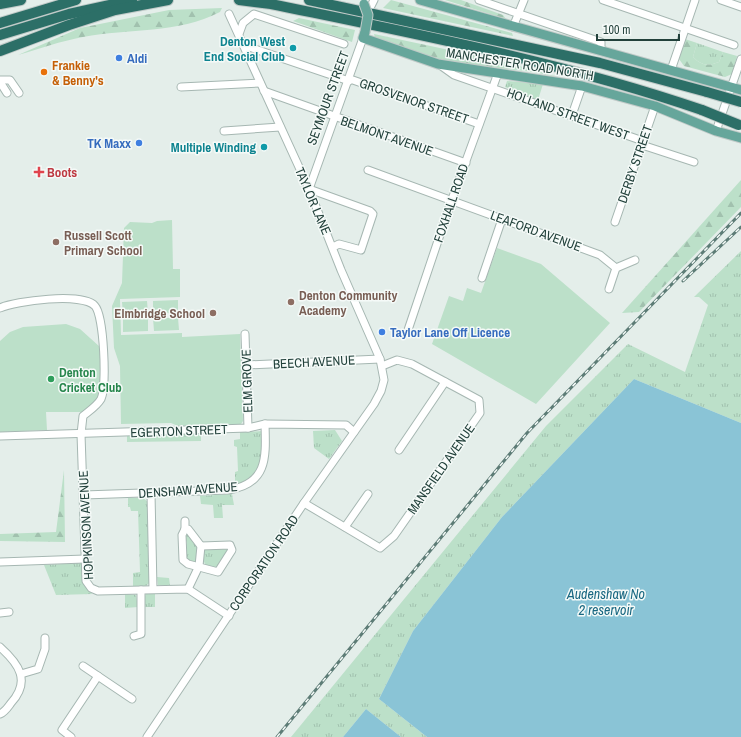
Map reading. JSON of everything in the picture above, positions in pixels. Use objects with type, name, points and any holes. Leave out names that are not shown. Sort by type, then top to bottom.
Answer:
[{"type":"highway","points":[[0,4],[21,0]]},
{"type":"highway","points":[[0,23],[76,0]]},
{"type":"highway","points":[[0,35],[69,14],[134,0]]},
{"type":"highway","points":[[0,51],[69,25],[115,10],[168,0]]},
{"type":"highway","points":[[240,0],[271,4],[468,45],[596,77],[652,93],[702,110],[741,126]]},
{"type":"highway","points":[[309,0],[600,62],[741,102]]},
{"type":"main road","points":[[420,0],[450,4],[513,27],[601,50],[741,90]]},
{"type":"main road","name":"SEYMOUR STREET","points":[[364,35],[367,5]]},
{"type":"main road","name":"MANCHESTER ROAD NORTH","points":[[364,35],[438,64],[582,86],[655,106],[716,131],[741,138]]},
{"type":"street","points":[[479,0],[601,42],[601,50]]},
{"type":"street","points":[[513,27],[524,0]]},
{"type":"street","points":[[604,0],[734,45]]},
{"type":"street","points":[[671,70],[695,0]]},
{"type":"street","points":[[721,0],[741,7]]},
{"type":"street","name":"TAYLOR LANE","points":[[229,14],[309,189],[381,362],[384,380],[381,391]]},
{"type":"street","points":[[239,34],[242,23],[254,14],[344,44]]},
{"type":"street","name":"SEYMOUR STREET","points":[[309,189],[336,118],[364,35]]},
{"type":"street","name":"GROSVENOR STREET","points":[[243,45],[479,124]]},
{"type":"street","points":[[716,131],[741,59]]},
{"type":"street","name":"HOLLAND STREET WEST","points":[[438,64],[454,74],[572,115],[694,162]]},
{"type":"street","name":"FOXHALL ROAD","points":[[407,333],[451,202],[498,73]]},
{"type":"street","points":[[7,93],[0,81],[10,80],[19,93]]},
{"type":"street","points":[[181,87],[260,83]]},
{"type":"street","points":[[572,115],[582,86]]},
{"type":"street","name":"BELMONT AVENUE","points":[[264,91],[336,118],[466,163]]},
{"type":"street","name":"DERBY STREET","points":[[615,222],[655,106]]},
{"type":"street","points":[[224,131],[280,127]]},
{"type":"street","name":"LEAFORD AVENUE","points":[[368,170],[451,202],[600,254],[616,268]]},
{"type":"street","points":[[309,189],[370,211],[373,214],[362,250],[339,244],[333,247]]},
{"type":"street","points":[[482,278],[502,219]]},
{"type":"street","points":[[609,289],[616,268],[635,260]]},
{"type":"street","name":"HOPKINSON AVENUE","points":[[0,308],[25,302],[74,299],[91,302],[96,306],[99,311],[102,332],[104,389],[98,404],[83,416],[81,434],[86,581],[91,588],[98,592],[188,588]]},
{"type":"street","name":"ELM GROVE","points":[[245,334],[248,428]]},
{"type":"street","name":"MANSFIELD AVENUE","points":[[304,503],[380,548],[394,536],[480,413],[479,400],[421,368],[397,360],[381,362]]},
{"type":"street","name":"BEECH AVENUE","points":[[247,365],[381,362]]},
{"type":"street","points":[[398,450],[445,382]]},
{"type":"street","name":"CORPORATION ROAD","points":[[148,737],[304,503],[381,391]]},
{"type":"street","name":"EGERTON STREET","points":[[0,436],[248,428],[265,424],[346,425],[354,432]]},
{"type":"street","name":"DENSHAW AVENUE","points":[[84,495],[228,490],[242,488],[253,481],[264,464],[266,457],[265,424]]},
{"type":"street","points":[[151,493],[153,589]]},
{"type":"street","points":[[345,527],[368,494]]},
{"type":"street","points":[[201,546],[230,545],[232,550],[218,572],[199,566],[188,564],[183,560],[182,535],[185,525],[201,546],[199,566],[188,588],[229,616]]},
{"type":"street","points":[[0,562],[85,559]]},
{"type":"street","points":[[134,636],[141,634],[141,590]]},
{"type":"street","points":[[0,613],[9,612]]},
{"type":"street","points":[[21,674],[38,669],[45,649],[46,638]]},
{"type":"street","points":[[0,647],[14,660],[21,674],[22,682],[20,691],[14,700],[0,714]]},
{"type":"street","points":[[83,666],[132,699]]},
{"type":"street","points":[[71,737],[59,734],[98,676]]},
{"type":"green space","points":[[391,0],[512,33],[513,36],[383,8]]},
{"type":"green space","points":[[445,0],[461,0],[503,15],[506,19]]},
{"type":"green space","points":[[222,8],[220,12],[187,24],[83,37],[18,55],[80,28],[169,10]]},
{"type":"green space","points":[[299,18],[355,30],[352,42],[293,21]]},
{"type":"green space","points":[[374,34],[501,61],[559,77],[440,59],[375,38]]},
{"type":"green space","points":[[685,39],[697,43],[693,57],[702,64],[708,65],[719,62],[723,52],[737,56],[732,74],[725,77],[684,66],[679,59]]},
{"type":"green space","points":[[697,43],[723,52],[719,62],[702,64],[696,60],[693,57]]},
{"type":"green space","points":[[507,81],[543,84],[538,100],[505,87]]},
{"type":"green space","points":[[741,180],[741,207],[639,312],[622,313]]},
{"type":"green space","points":[[172,220],[173,269],[180,269],[180,297],[120,299],[121,335],[182,333],[182,337],[240,334],[243,421],[241,424],[178,426],[171,423],[121,424],[120,366],[114,348],[112,306],[122,283],[124,228],[130,222],[152,223],[157,221]]},
{"type":"green space","points":[[497,248],[541,264],[610,323],[536,404],[432,344],[449,296],[463,301],[467,288],[481,293]]},
{"type":"green space","points":[[741,251],[741,423],[634,379],[502,517],[413,631],[379,699],[427,737],[401,737],[366,709],[343,737],[291,737],[546,426],[628,344],[685,372],[708,305],[699,297],[694,297]]},
{"type":"green space","points":[[178,300],[178,313],[153,313],[153,301]]},
{"type":"green space","points":[[147,301],[148,313],[123,314],[122,302]]},
{"type":"green space","points":[[148,318],[148,331],[123,332],[123,319]]},
{"type":"green space","points":[[153,318],[178,318],[179,330],[154,331]]},
{"type":"green space","name":"Denton Cricket Club","points":[[66,324],[80,329],[100,347],[102,377],[99,397],[85,412],[46,412],[47,430],[0,432],[0,341],[10,332],[23,327]]},
{"type":"green space","points":[[335,430],[342,441],[329,459],[314,448],[313,431]]},
{"type":"green space","points":[[264,431],[262,458],[256,471],[251,477],[235,487],[235,472],[238,471],[237,447],[234,446],[234,440],[240,439],[240,432]]},
{"type":"green space","points":[[201,433],[201,441],[127,442],[127,434]]},
{"type":"green space","points":[[64,470],[65,542],[0,541],[0,534],[56,532]]},
{"type":"green space","points":[[232,494],[234,505],[222,505],[223,518],[214,518],[213,505],[201,504],[200,496]]},
{"type":"green space","points":[[128,498],[143,498],[148,502],[150,582],[146,586],[133,587],[133,573],[140,572],[138,511],[131,511],[130,507],[128,507]]},
{"type":"green space","points":[[186,532],[198,544],[196,562],[187,562],[184,556],[187,551],[187,542],[185,540]]},
{"type":"green space","points":[[229,548],[225,558],[222,559],[217,569],[209,567],[205,564],[203,559],[203,551],[205,549]]},
{"type":"green space","points":[[82,563],[83,583],[92,594],[56,595],[44,565]]},
{"type":"green space","points":[[157,577],[169,578],[170,585],[158,585]]},
{"type":"green space","points":[[155,593],[155,607],[144,607],[144,598],[146,594]]},
{"type":"green space","points":[[125,594],[136,595],[138,607],[125,608]]},
{"type":"water","name":"Audenshaw No 2 reservoir","points":[[634,379],[741,423],[741,737],[427,737],[379,699],[413,631],[502,517]]},
{"type":"water","points":[[366,709],[401,737],[343,737]]},
{"type":"railway","points":[[277,737],[527,433],[741,213]]},
{"type":"railway","points":[[683,281],[741,227]]},
{"type":"place","name":"Denton West End Social Club","points":[[293,48]]},
{"type":"place","name":"Aldi","points":[[119,58]]},
{"type":"place","name":"Frankie & Benny's","points":[[44,72]]},
{"type":"place","name":"TK Maxx","points":[[139,143]]},
{"type":"place","name":"Multiple Winding","points":[[264,147]]},
{"type":"place","name":"Boots","points":[[39,172]]},
{"type":"place","name":"Russell Scott Primary School","points":[[56,242]]},
{"type":"place","name":"Denton Community Academy","points":[[291,302]]},
{"type":"place","name":"Elmbridge School","points":[[213,313]]},
{"type":"place","name":"Taylor Lane Off Licence","points":[[382,332]]},
{"type":"place","name":"Denton Cricket Club","points":[[51,379]]}]
